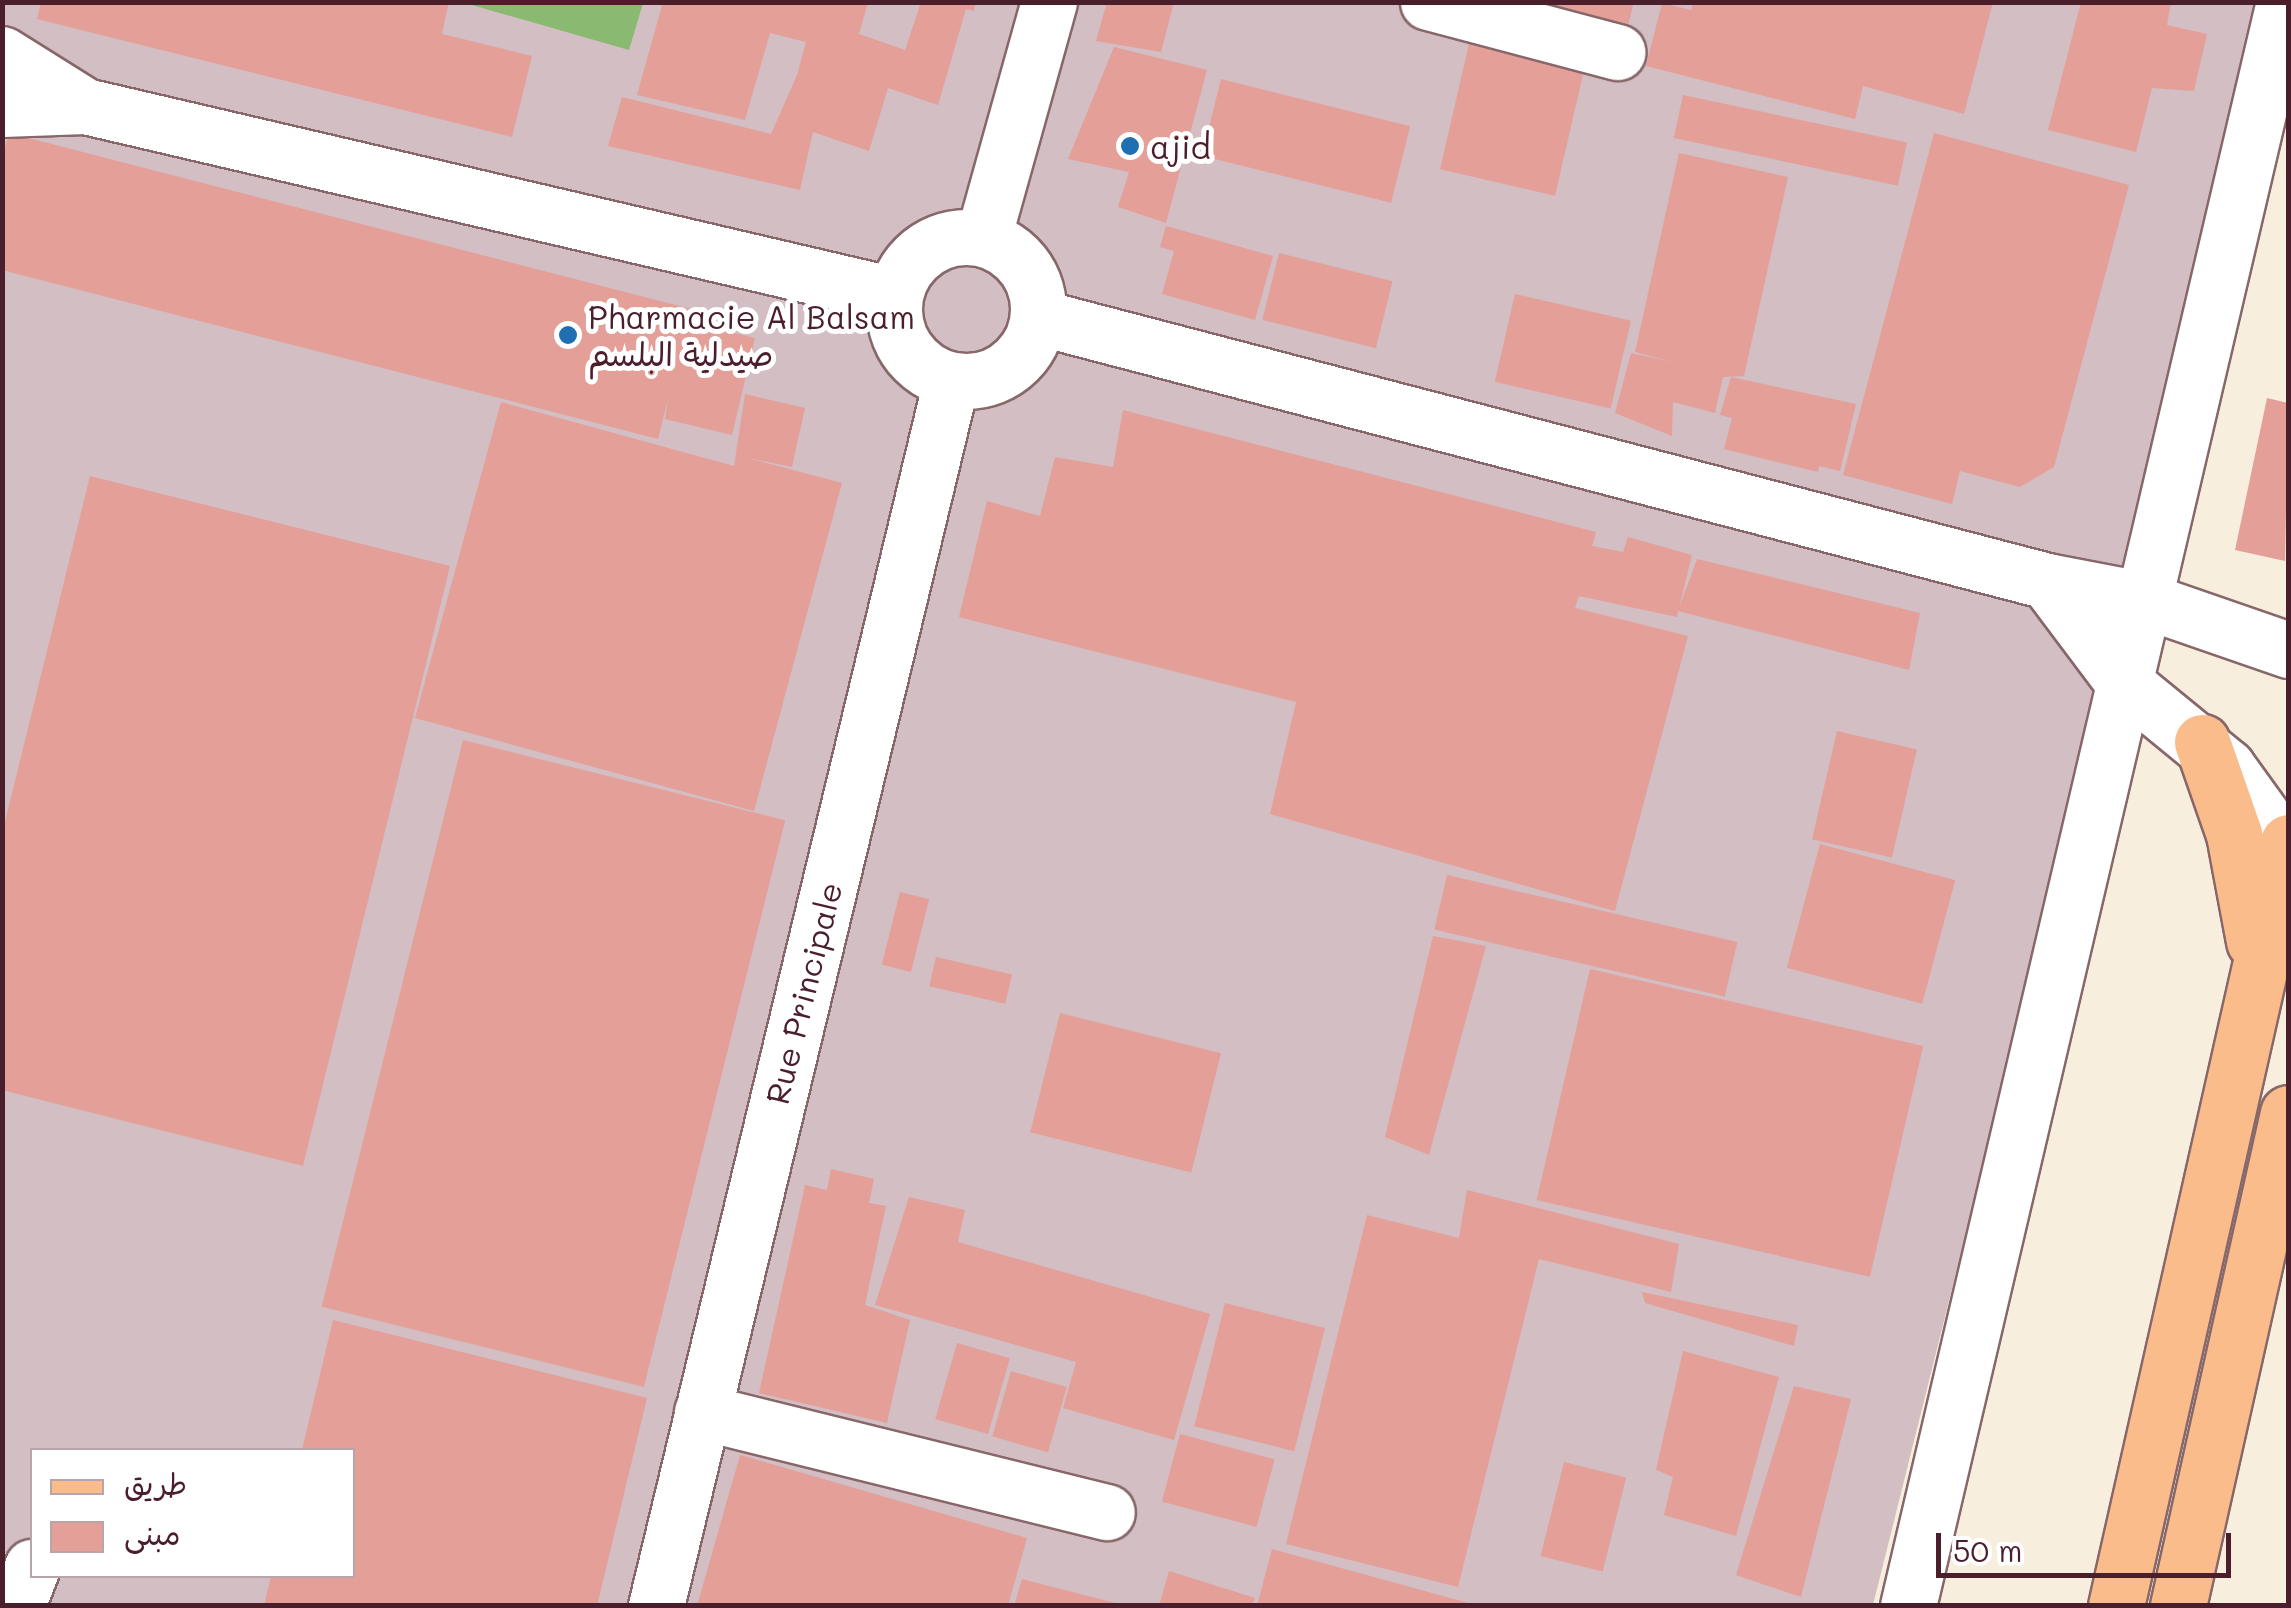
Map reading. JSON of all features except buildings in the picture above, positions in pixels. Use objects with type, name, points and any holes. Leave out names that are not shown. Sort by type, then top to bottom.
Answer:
[{"type":"main road","points":[[2202,742],[2246,882],[2257,978]]},
{"type":"main road","points":[[2116,1606],[2287,857]]},
{"type":"main road","points":[[2178,1606],[2288,1113]]},
{"type":"street","points":[[982,238],[1049,2]]},
{"type":"street","points":[[1428,2],[1617,52]]},
{"type":"street","points":[[1908,1606],[2284,2]]},
{"type":"street","points":[[2,54],[86,106]]},
{"type":"street","points":[[2,108],[86,106],[894,294]]},
{"type":"street","points":[[982,238],[1025,267],[1038,317],[1031,340],[1008,368],[975,382],[951,380],[910,356],[895,326],[894,294],[926,248],[944,240],[982,238]]},
{"type":"street","points":[[1038,317],[2047,581],[2141,599],[2288,650]]},
{"type":"street","name":"Rue Principale","points":[[656,1606],[951,380]]},
{"type":"street","points":[[2047,581],[2122,681],[2202,742],[2250,795],[2287,857]]},
{"type":"street","points":[[702,1412],[1107,1512]]},
{"type":"street","points":[[17,1606],[30,1573]]},
{"type":"shaded area","points":[[3,3],[2273,3],[1873,1605],[3,1606]]},
{"type":"green space","points":[[643,2],[629,50],[465,3]]},
{"type":"place","name":"ajid","points":[[1130,146]]},
{"type":"place","name":"Pharmacie Al Balsam صيدلية البلسم","points":[[568,335]]}]
